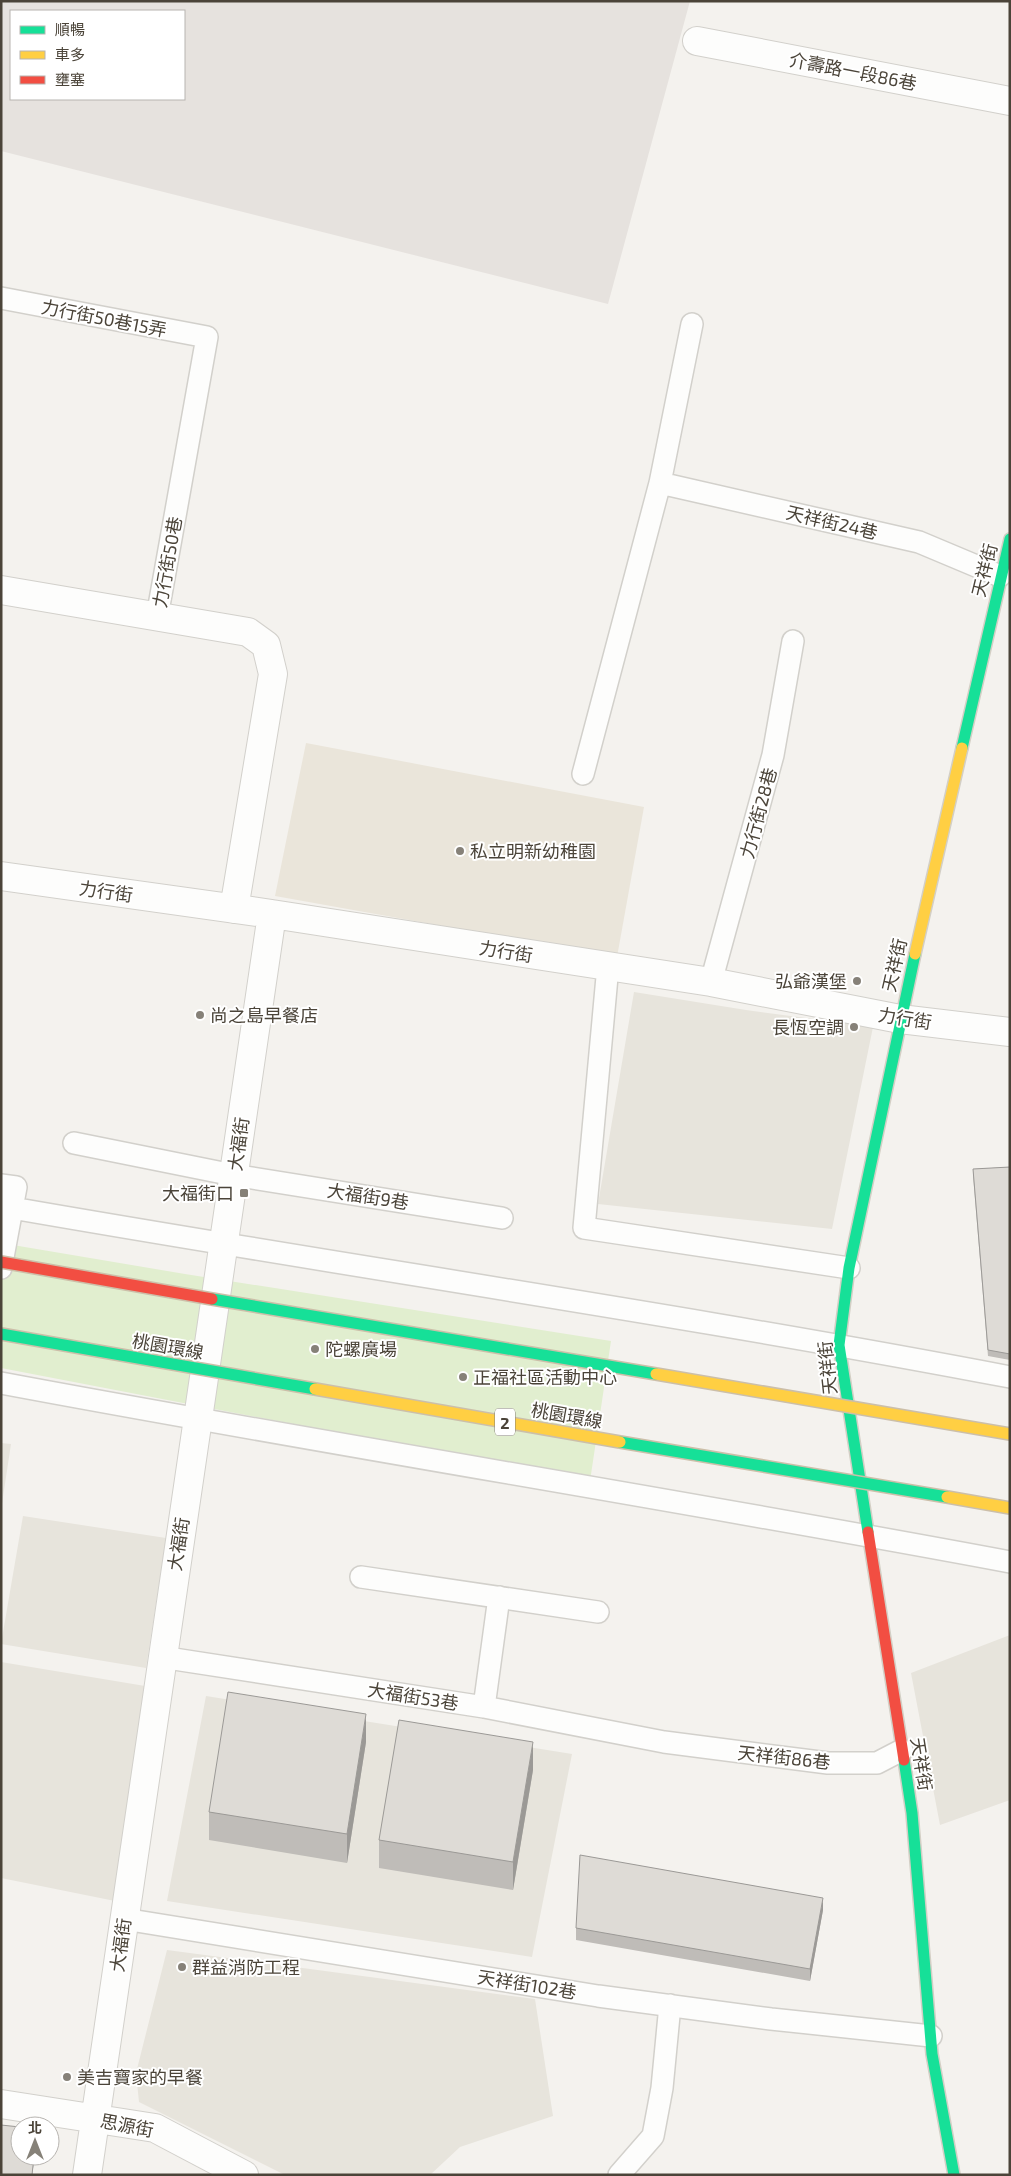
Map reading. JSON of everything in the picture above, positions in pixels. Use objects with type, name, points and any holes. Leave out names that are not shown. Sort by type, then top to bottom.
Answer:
[{"type":"main road","name":"天祥街","points":[[954,2175],[932,2054],[912,1813],[839,1344],[849,1268],[900,1019],[1010,539]]},
{"type":"main road","points":[[1,1262],[377,1328],[1010,1434]]},
{"type":"main road","name":"桃園環線","points":[[1,1334],[363,1398],[1010,1508]]},
{"type":"street","name":"介壽路一段86巷","points":[[697,41],[1010,101]]},
{"type":"street","points":[[1,590],[157,617]]},
{"type":"street","name":"力行街50巷","points":[[157,617],[248,632],[266,645],[273,674],[234,909]]},
{"type":"street","name":"力行街","points":[[1,876],[272,914],[711,982],[900,1019],[1010,1032]]},
{"type":"street","name":"大福街","points":[[87,2175],[272,914]]},
{"type":"street","name":"思源街","points":[[1,2104],[155,2128],[244,2175]]},
{"type":"lane","name":"力行街50巷15弄","points":[[1,298],[207,337]]},
{"type":"lane","points":[[583,774],[660,483],[692,324]]},
{"type":"lane","name":"力行街50巷","points":[[157,617],[207,337]]},
{"type":"lane","name":"天祥街24巷","points":[[660,483],[919,542],[1000,576]]},
{"type":"lane","name":"力行街28巷","points":[[711,982],[774,755],[793,641]]},
{"type":"lane","points":[[608,966],[584,1228],[849,1268]]},
{"type":"lane","name":"大福街9巷","points":[[74,1142],[233,1175],[502,1218]]},
{"type":"lane","points":[[1,1185],[16,1187],[7,1207],[1,1268]]},
{"type":"lane","points":[[7,1207],[223,1245],[839,1344],[1010,1377]]},
{"type":"lane","points":[[1,1383],[197,1420],[868,1535],[1010,1562]]},
{"type":"lane","points":[[361,1577],[598,1612]]},
{"type":"lane","points":[[484,1707],[499,1597]]},
{"type":"lane","name":"大福街53巷","points":[[162,1657],[484,1707],[664,1742]]},
{"type":"lane","name":"天祥街86巷","points":[[664,1742],[828,1763],[876,1763],[902,1750]]},
{"type":"lane","name":"天祥街102巷","points":[[124,1919],[598,1996],[771,2019],[932,2036]]},
{"type":"lane","points":[[619,2175],[653,2136],[662,2088],[670,2005]]},
{"type":"shaded area","points":[[1,1],[690,1],[608,304],[1,151]]},
{"type":"shaded area","name":"私立明新幼稚園","points":[[306,743],[644,807],[617,957],[275,896]]},
{"type":"shaded area","points":[[634,992],[746,1010],[873,1027],[832,1229],[598,1204]]},
{"type":"shaded area","points":[[1,1443],[11,1444],[1,1510]]},
{"type":"shaded area","points":[[23,1516],[166,1538],[146,1668],[1,1644]]},
{"type":"shaded area","points":[[1010,1635],[1010,1800],[940,1825],[911,1673]]},
{"type":"shaded area","points":[[1,1662],[145,1686],[115,1901],[1,1878]]},
{"type":"shaded area","points":[[206,1696],[572,1754],[532,1957],[167,1901]]},
{"type":"shaded area","points":[[167,1950],[535,1999],[553,2116],[460,2147],[430,2175],[285,2175],[139,2102],[136,2073]]},
{"type":"green space","points":[[1,1243],[611,1341],[590,1481],[1,1368]]},
{"type":"building","points":[[1010,1167],[1010,1354],[988,1350],[973,1169]]},
{"type":"building","points":[[228,1692],[366,1714],[347,1834],[209,1812]]},
{"type":"building","points":[[399,1720],[533,1742],[513,1862],[379,1840]]},
{"type":"building","points":[[580,1855],[823,1898],[810,1969],[576,1928]]},
{"type":"building","points":[[1,2125],[10,2126],[10,2166],[33,2166],[32,2175],[1,2175]]},
{"type":"traffic: fast","points":[[962,748],[1010,539]]},
{"type":"traffic: fast","points":[[868,1532],[839,1345],[849,1268],[915,954]]},
{"type":"traffic: fast","points":[[212,1299],[656,1374]]},
{"type":"traffic: fast","points":[[1,1334],[315,1389]]},
{"type":"traffic: fast","points":[[620,1442],[947,1497]]},
{"type":"traffic: fast","points":[[904,1760],[912,1813],[932,2054],[954,2175]]},
{"type":"traffic: slow","points":[[915,954],[962,748]]},
{"type":"traffic: slow","points":[[656,1374],[1010,1434]]},
{"type":"traffic: slow","points":[[315,1389],[620,1442]]},
{"type":"traffic: slow","points":[[947,1497],[1010,1508]]},
{"type":"traffic: jam","points":[[1,1262],[212,1299]]},
{"type":"traffic: jam","points":[[868,1532],[904,1760]]},
{"type":"place","name":"私立明新幼稚園","points":[[460,851]]},
{"type":"place","name":"弘爺漢堡","points":[[857,981]]},
{"type":"place","name":"尚之島早餐店","points":[[200,1015]]},
{"type":"place","name":"長恆空調","points":[[854,1027]]},
{"type":"place","name":"大福街口","points":[[244,1193]]},
{"type":"place","name":"陀螺廣場","points":[[315,1349]]},
{"type":"place","name":"正福社區活動中心","points":[[463,1377]]},
{"type":"place","name":"群益消防工程","points":[[182,1967]]},
{"type":"place","name":"美吉寶家的早餐","points":[[67,2077]]}]
